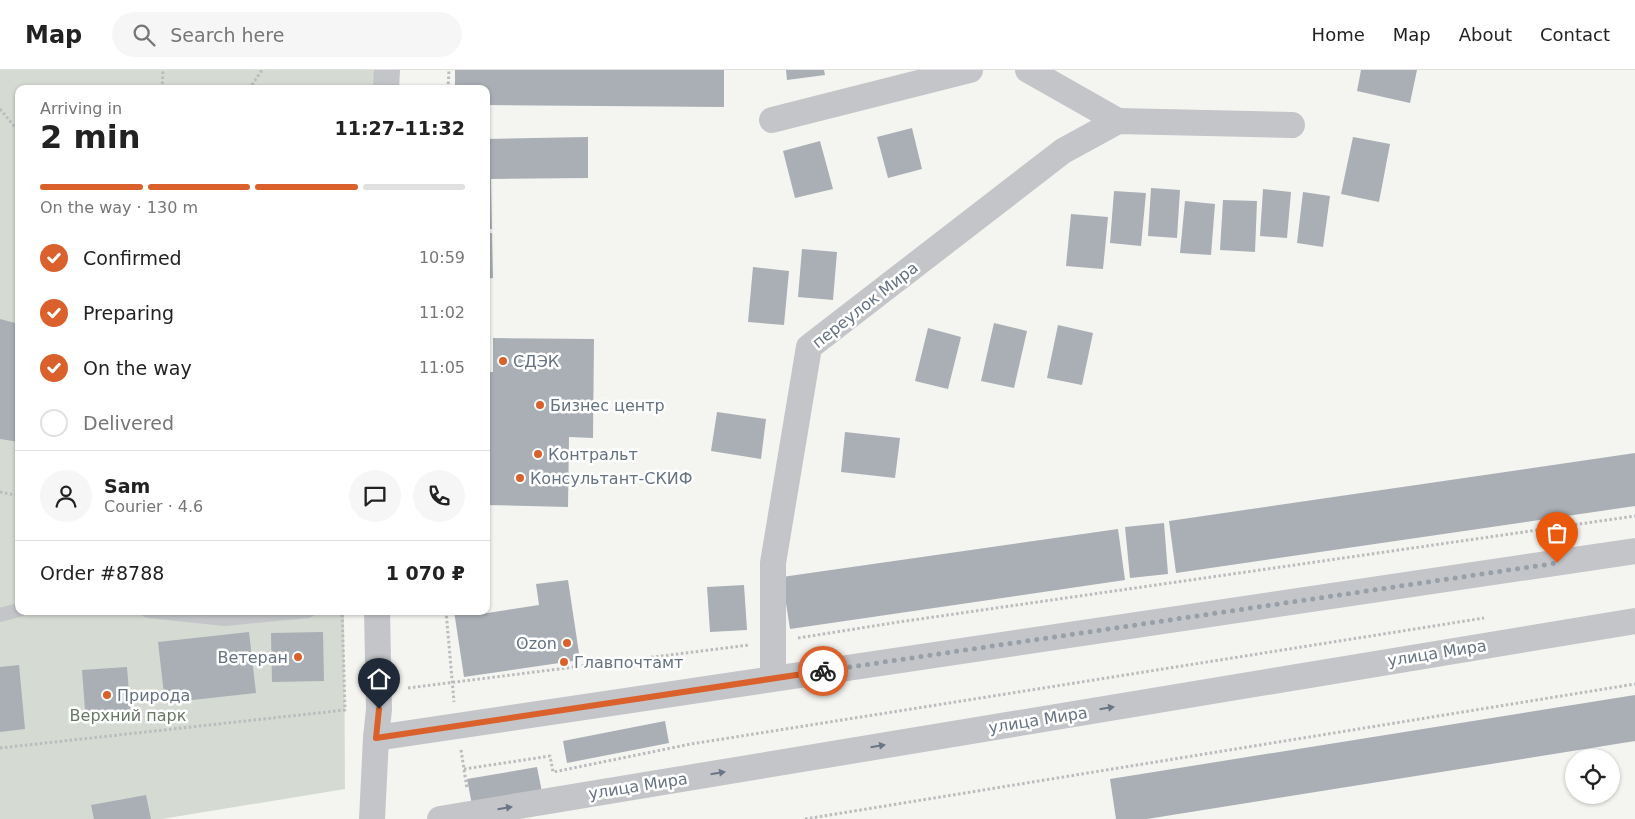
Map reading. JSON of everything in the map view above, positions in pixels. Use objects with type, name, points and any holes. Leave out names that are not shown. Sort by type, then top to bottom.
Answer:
[{"type":"street","points":[[386,85],[387,70]]},
{"type":"street","points":[[772,120],[970,70]]},
{"type":"street","name":"переулок Мира","points":[[1028,70],[1118,121],[1292,125]]},
{"type":"street","name":"переулок Мира","points":[[773,678],[773,564],[809,347],[1063,151],[1118,121]]},
{"type":"street","points":[[376,738],[1635,552]]},
{"type":"street","points":[[372,819],[379,709],[377,615]]},
{"type":"street","name":"улица Мира","points":[[440,819],[1635,621]]},
{"type":"lane","points":[[0,615],[15,611]]},
{"type":"lane","points":[[193,615],[226,618],[261,615]]},
{"type":"path","points":[[162,85],[163,70]]},
{"type":"path","points":[[252,85],[262,70]]},
{"type":"path","points":[[448,85],[449,70]]},
{"type":"path","points":[[0,108],[15,127]]},
{"type":"path","points":[[0,492],[15,495]]},
{"type":"path","points":[[408,688],[772,642],[909,620],[1635,516]]},
{"type":"path","points":[[0,748],[345,710],[342,615]]},
{"type":"path","name":"улица Мира","points":[[464,769],[550,756],[553,772],[691,744],[1488,617]]},
{"type":"path","points":[[805,819],[912,800],[1635,684]]},
{"type":"green space","name":"Верхний парк","points":[[0,70],[383,70],[382,85],[15,85],[15,615],[344,615],[345,789],[162,819],[0,819]]},
{"type":"building","points":[[455,70],[724,70],[724,107],[490,105],[490,85],[455,85]]},
{"type":"building","points":[[786,70],[824,70],[825,75],[787,80]]},
{"type":"building","points":[[1361,70],[1417,70],[1410,103],[1357,91]]},
{"type":"building","points":[[912,128],[922,169],[888,178],[877,137]]},
{"type":"building","points":[[588,137],[588,178],[491,179],[492,229],[490,229],[490,139]]},
{"type":"building","points":[[1353,137],[1390,144],[1379,202],[1341,194]]},
{"type":"building","points":[[820,141],[833,189],[795,198],[783,151]]},
{"type":"building","points":[[1151,188],[1180,190],[1177,238],[1148,236]]},
{"type":"building","points":[[1263,189],[1291,192],[1287,238],[1260,236]]},
{"type":"building","points":[[1114,191],[1146,193],[1141,246],[1110,243]]},
{"type":"building","points":[[1303,192],[1330,196],[1323,247],[1297,243]]},
{"type":"building","points":[[1223,200],[1257,201],[1255,252],[1220,250]]},
{"type":"building","points":[[1185,201],[1215,204],[1211,255],[1180,253]]},
{"type":"building","points":[[1071,214],[1108,217],[1103,269],[1066,266]]},
{"type":"building","points":[[490,233],[492,233],[493,278],[490,278]]},
{"type":"building","points":[[802,249],[837,252],[833,300],[798,297]]},
{"type":"building","points":[[753,267],[789,271],[784,325],[748,322]]},
{"type":"building","points":[[0,319],[15,323],[15,441],[0,439]]},
{"type":"building","points":[[994,323],[1027,331],[1014,388],[981,381]]},
{"type":"building","points":[[1058,325],[1093,333],[1082,385],[1047,378]]},
{"type":"building","points":[[928,328],[961,337],[948,389],[915,381]]},
{"type":"building","name":"Бизнес центр","points":[[493,338],[594,339],[593,438],[569,437],[568,507],[490,505],[490,372],[493,372]]},
{"type":"building","points":[[717,412],[766,419],[761,459],[711,451]]},
{"type":"building","points":[[845,432],[900,438],[895,478],[841,472]]},
{"type":"building","points":[[1635,453],[1635,506],[1176,573],[1169,521]]},
{"type":"building","points":[[1164,523],[1168,574],[1130,578],[1125,527]]},
{"type":"building","points":[[1118,529],[1125,580],[790,629],[782,577]]},
{"type":"building","points":[[568,580],[580,660],[464,677],[455,615],[490,615],[490,613],[539,605],[536,584]]},
{"type":"building","points":[[744,585],[747,630],[710,632],[707,587]]},
{"type":"building","points":[[249,632],[256,693],[165,703],[158,642]]},
{"type":"building","name":"Ветеран","points":[[323,632],[324,681],[272,682],[271,633]]},
{"type":"building","points":[[19,665],[25,729],[0,732],[0,667]]},
{"type":"building","name":"Природа","points":[[127,667],[131,719],[86,723],[82,670]]},
{"type":"building","points":[[1635,695],[1635,741],[1585,749],[1565,749],[1565,752],[1147,819],[1116,819],[1110,779]]},
{"type":"building","points":[[665,721],[669,743],[567,763],[563,741]]},
{"type":"building","points":[[537,767],[542,792],[472,805],[467,779]]},
{"type":"building","points":[[146,795],[151,819],[94,819],[91,805]]},
{"type":"way so far","points":[[823,671],[1557,563]]},
{"type":"place","name":"СДЭК","points":[[503,361]]},
{"type":"place","name":"Бизнес центр","points":[[540,405]]},
{"type":"place","name":"Контральт","points":[[538,454]]},
{"type":"place","name":"Консультант-СКИФ","points":[[520,478]]},
{"type":"place","name":"Ozon","points":[[567,643]]},
{"type":"place","name":"Ветеран","points":[[298,657]]},
{"type":"place","name":"Главпочтамт","points":[[564,662]]},
{"type":"place","name":"Природа","points":[[107,695]]},
{"type":"route","points":[[379,709],[376,738],[823,671]]}]
